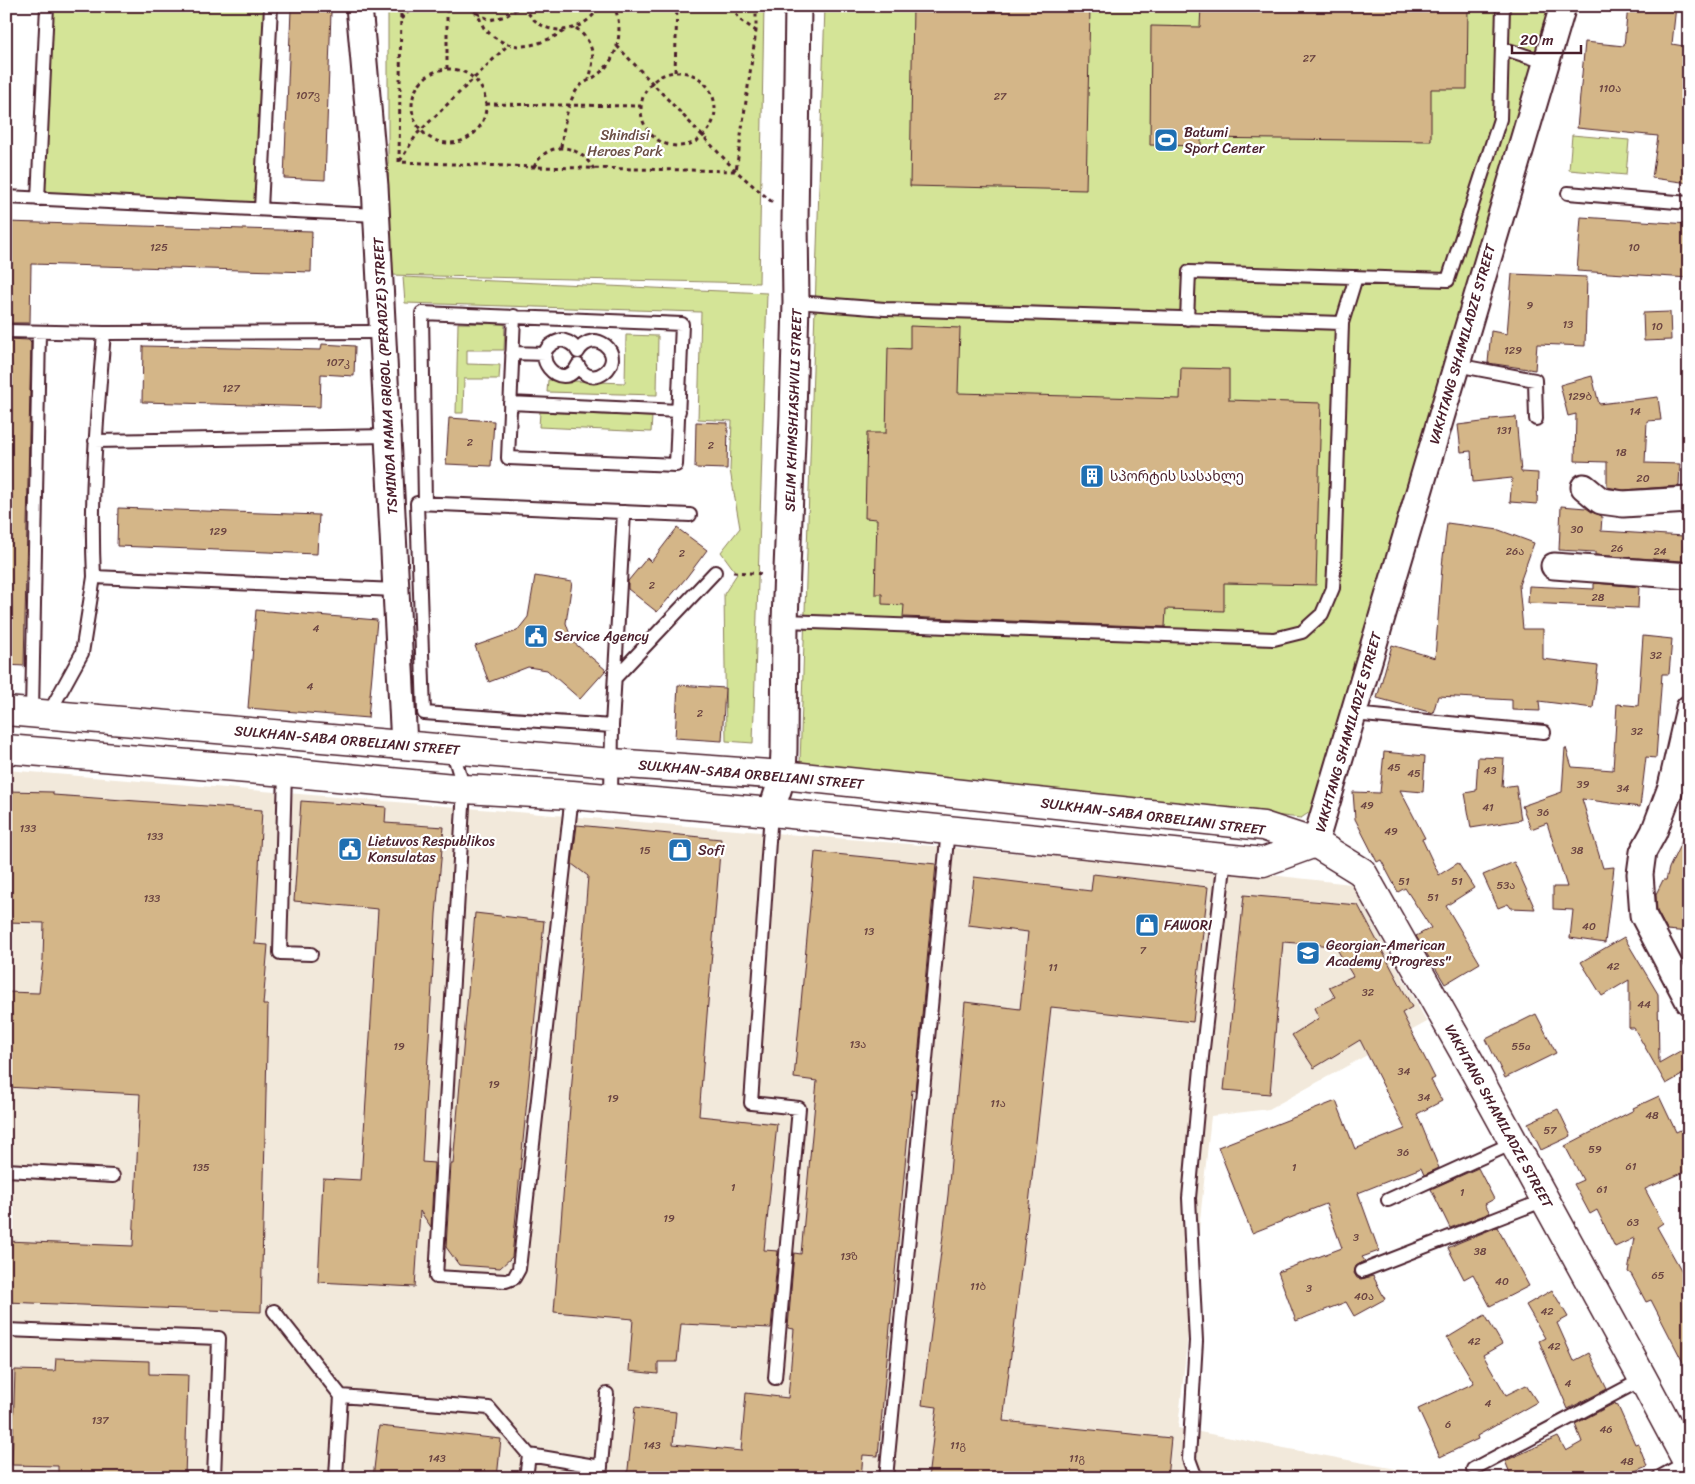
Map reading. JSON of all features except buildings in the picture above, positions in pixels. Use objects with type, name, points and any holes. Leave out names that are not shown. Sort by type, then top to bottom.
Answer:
[{"type":"street","name":"TSMINDA MAMA GRIGOL (PERADZE) STREET","points":[[359,6],[375,186],[404,745]]},
{"type":"street","name":"SELIM KHIMSHIASHVILI STREET","points":[[771,812],[782,775],[784,749],[785,621],[796,302],[795,222],[798,6]]},
{"type":"street","name":"VAKHTANG SHAMILADZE STREET","points":[[1562,6],[1315,843],[1362,872],[1473,1068],[1644,1379],[1688,1463]]},
{"type":"street","points":[[1584,487],[1601,501],[1623,504],[1689,500]]},
{"type":"street","points":[[1554,566],[1689,576]]},
{"type":"street","points":[[1689,708],[1671,787],[1654,832],[1643,852],[1640,874],[1643,915],[1689,1002]]},
{"type":"street","name":"SULKHAN-SABA ORBELIANI STREET","points":[[29,712],[612,763],[782,775],[1263,826],[1315,843]]},
{"type":"street","points":[[6,749],[464,789],[572,795],[771,812],[1263,862],[1315,843]]},
{"type":"lane","points":[[38,199],[47,6]]},
{"type":"lane","points":[[261,209],[271,6]]},
{"type":"lane","points":[[1188,319],[1189,272],[1448,280],[1500,119],[1503,6]]},
{"type":"lane","points":[[1502,48],[1545,62]]},
{"type":"lane","points":[[1568,193],[1689,203]]},
{"type":"lane","points":[[6,197],[376,214]]},
{"type":"lane","points":[[785,621],[1274,639],[1302,632],[1322,614],[1334,588],[1342,323],[1356,277]]},
{"type":"lane","points":[[796,302],[885,309],[1342,323]]},
{"type":"lane","points":[[425,503],[422,312],[514,316],[682,324],[676,465],[508,458],[514,316]]},
{"type":"lane","points":[[6,331],[104,334],[382,332]]},
{"type":"lane","points":[[29,712],[40,332]]},
{"type":"lane","points":[[29,712],[82,653],[94,577],[92,533],[94,441],[104,334]]},
{"type":"lane","points":[[562,340],[570,342],[576,347],[578,359],[576,369],[570,374],[562,376],[554,374],[548,369],[545,362],[545,354],[548,347],[554,342],[562,340]]},
{"type":"lane","points":[[512,353],[545,354]]},
{"type":"lane","points":[[1456,365],[1535,380],[1536,419]]},
{"type":"lane","points":[[510,403],[679,412]]},
{"type":"lane","points":[[94,441],[388,436]]},
{"type":"lane","points":[[612,726],[424,712],[417,503],[690,515]]},
{"type":"lane","points":[[611,798],[612,726],[624,512]]},
{"type":"lane","points":[[615,678],[714,572]]},
{"type":"lane","points":[[94,577],[396,590]]},
{"type":"lane","points":[[1353,714],[1544,732]]},
{"type":"lane","points":[[452,749],[464,789],[436,1277],[506,1281],[514,1278],[518,1269],[572,795]]},
{"type":"lane","points":[[285,772],[280,953],[311,954]]},
{"type":"lane","points":[[771,812],[751,1102],[799,1108],[775,1378]]},
{"type":"lane","points":[[886,1478],[948,829]]},
{"type":"lane","points":[[1196,1478],[1189,1459],[1196,1341],[1189,1198],[1202,1057],[1225,858]]},
{"type":"lane","points":[[1388,1200],[1513,1143]]},
{"type":"lane","points":[[6,1170],[113,1176]]},
{"type":"lane","points":[[1362,1271],[1545,1200]]},
{"type":"lane","points":[[274,1311],[341,1396],[336,1476]]},
{"type":"lane","points":[[6,1330],[219,1338],[214,1478]]},
{"type":"lane","points":[[1474,1469],[1644,1379]]},
{"type":"lane","points":[[341,1396],[489,1408],[529,1455],[601,1472],[607,1394]]},
{"type":"lane","points":[[526,1478],[529,1455]]},
{"type":"lane","points":[[1658,1478],[1688,1463]]},
{"type":"path","points":[[399,162],[401,6]]},
{"type":"path","points":[[401,19],[414,6]]},
{"type":"path","points":[[447,6],[447,69]]},
{"type":"path","points":[[468,6],[476,13],[490,20],[506,16],[523,6],[534,20],[545,27],[558,30],[576,28],[584,24],[594,16],[600,6]]},
{"type":"path","points":[[561,147],[572,98],[579,86],[598,75],[613,57],[620,34],[620,22],[614,6]]},
{"type":"path","points":[[675,72],[677,6]]},
{"type":"path","points":[[733,6],[739,19],[756,31]]},
{"type":"path","points":[[736,171],[756,31],[756,6]]},
{"type":"path","points":[[476,13],[482,25],[498,40],[508,45],[526,46],[540,43],[566,30]]},
{"type":"path","points":[[576,28],[589,42],[593,54],[593,64],[589,79]]},
{"type":"path","points":[[375,186],[399,162],[421,130],[508,45]]},
{"type":"path","points":[[617,46],[736,171],[795,222]]},
{"type":"path","points":[[447,69],[459,70],[474,79],[484,94],[486,104],[484,117],[479,128],[461,142],[449,144],[436,141],[425,135],[417,125],[412,113],[411,100],[416,88],[424,78],[435,71],[447,69]]},
{"type":"path","points":[[675,72],[687,73],[698,78],[708,86],[716,109],[714,122],[703,137],[686,146],[673,146],[661,143],[651,136],[644,125],[641,106],[645,90],[652,83],[664,75],[675,72]]},
{"type":"path","points":[[486,104],[641,106]]},
{"type":"path","points":[[534,167],[537,160],[543,154],[561,147],[572,149],[582,155],[594,168]]},
{"type":"path","points":[[399,162],[736,171]]},
{"type":"path","points":[[714,572],[787,575]]},
{"type":"shaded area","points":[[6,770],[1236,871],[1351,884],[1427,1022],[1269,1109],[1211,1116],[1178,1428],[1417,1473],[1418,1478],[6,1478]]},
{"type":"green space","points":[[47,6],[271,6],[261,209],[38,199]]},
{"type":"green space","name":"Shindisi Heroes Park","points":[[388,6],[764,6],[759,283],[388,275]]},
{"type":"green space","points":[[825,6],[1551,6],[1316,808],[1301,818],[800,763]]},
{"type":"green space","points":[[1572,135],[1629,140],[1626,175],[1569,170]]},
{"type":"green space","points":[[403,277],[767,293],[753,743],[726,741],[724,594],[737,574],[721,552],[740,528],[730,470],[732,421],[698,419],[701,312],[405,303]]},
{"type":"green space","points":[[458,323],[505,324],[504,350],[467,350],[467,364],[500,365],[499,379],[464,379],[463,413],[456,413]]},
{"type":"green space","points":[[626,335],[658,336],[657,395],[547,392],[548,380],[625,383]]},
{"type":"green space","points":[[540,412],[652,417],[651,432],[539,427]]},
{"type":"place","name":"Batumi Sport Center","points":[[1166,140]]},
{"type":"place","name":"სპორტის სასახლე","points":[[1092,476]]},
{"type":"place","name":"Service Agency","points":[[536,636]]},
{"type":"place","name":"Lietuvos Respublikos Konsulatas","points":[[350,849]]},
{"type":"place","name":"Sofi","points":[[680,850]]},
{"type":"place","name":"FAWORI","points":[[1147,925]]},
{"type":"place","name":"Georgian-American Academy \"Progress\"","points":[[1308,953]]}]
